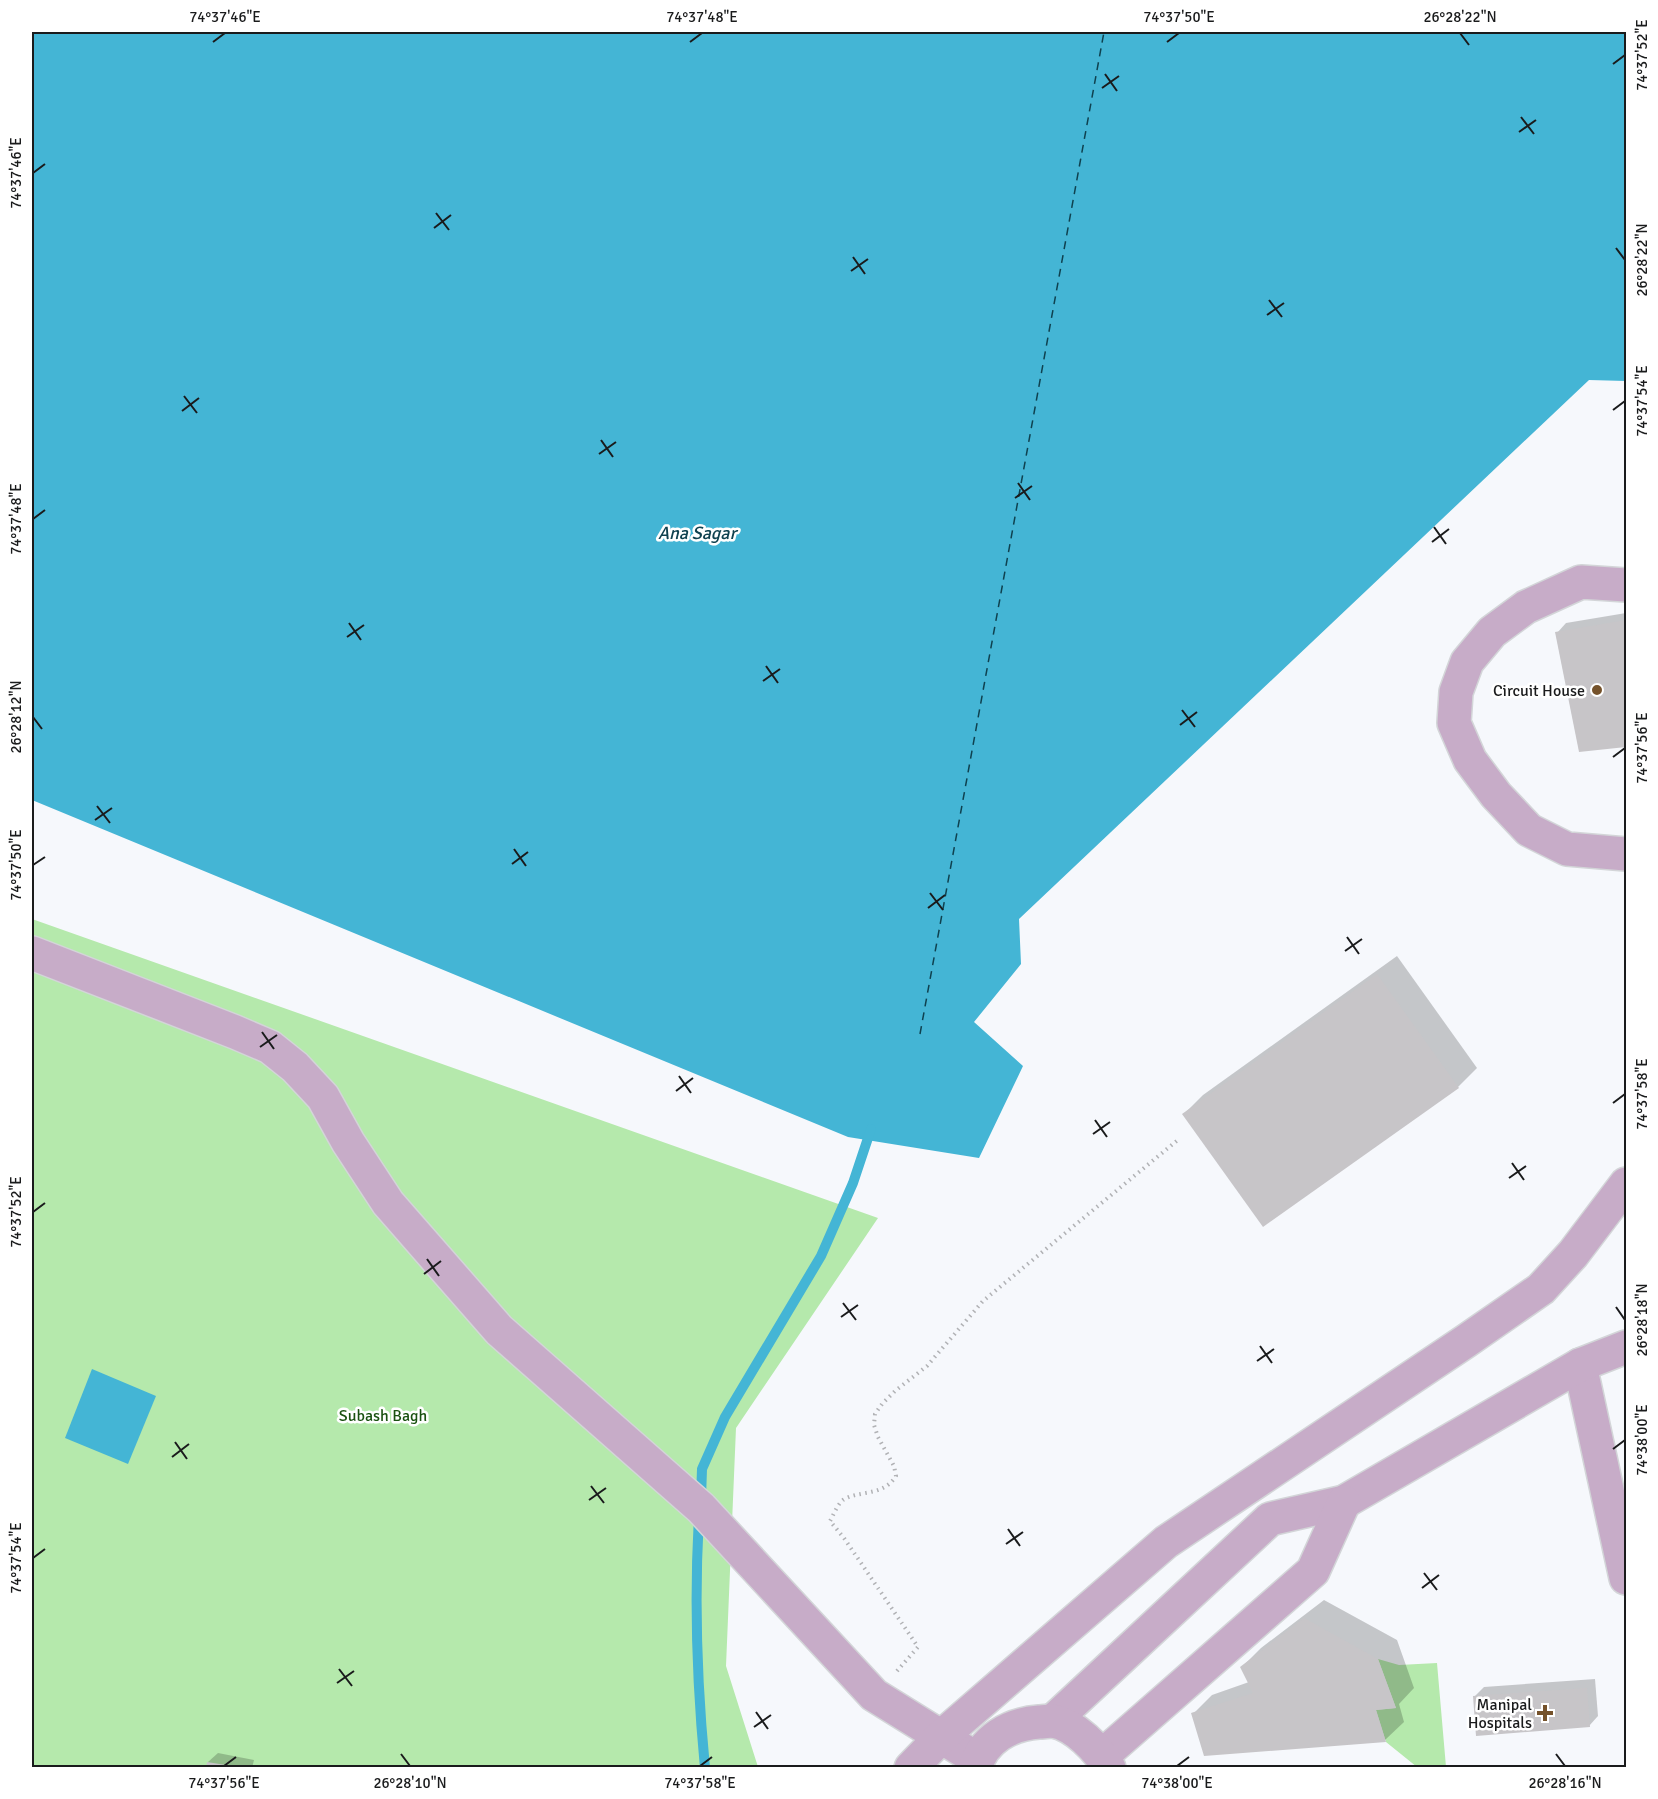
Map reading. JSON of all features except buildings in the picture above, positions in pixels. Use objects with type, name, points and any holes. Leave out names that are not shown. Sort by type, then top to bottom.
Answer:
[{"type":"street","points":[[1626,585],[1581,582],[1526,607],[1492,632],[1467,662],[1456,692],[1454,723],[1470,760],[1496,795],[1529,830],[1567,849],[1626,854]]},
{"type":"street","points":[[32,953],[270,1047],[295,1067],[322,1097],[388,1203],[499,1330],[701,1508],[874,1695],[941,1737],[976,1763],[992,1740],[1010,1728],[1028,1723],[1053,1721],[1078,1733],[1106,1761],[1313,1571],[1344,1502]]},
{"type":"street","points":[[911,1767],[941,1737],[1166,1542],[1541,1289],[1573,1254],[1626,1184]]},
{"type":"street","points":[[1053,1721],[1270,1520],[1344,1502],[1581,1365],[1626,1347]]},
{"type":"street","points":[[1581,1365],[1626,1578]]},
{"type":"path","points":[[874,1695],[918,1647],[830,1521],[844,1500],[885,1487],[896,1476],[894,1466],[878,1437],[874,1425],[875,1414],[895,1391],[927,1366],[983,1300],[1009,1281],[1179,1139]]},
{"type":"green space","name":"Subash Bagh","points":[[32,919],[878,1218],[736,1428],[726,1666],[758,1767],[32,1768]]},
{"type":"green space","points":[[1378,1659],[1399,1665],[1437,1663],[1446,1767],[1417,1767],[1386,1742],[1376,1710],[1396,1708]]},
{"type":"water","name":"Ana Sagar","points":[[32,32],[1626,32],[1626,381],[1589,380],[1019,919],[1021,964],[974,1022],[1023,1066],[979,1158],[848,1137],[32,800]]},
{"type":"water","points":[[92,1369],[156,1396],[128,1464],[65,1438]]},
{"type":"waterway","points":[[701,1498],[702,1469],[725,1417],[821,1256],[853,1183],[871,1129]]},
{"type":"waterway","points":[[699,1517],[697,1642],[705,1768]]},
{"type":"ferry route","points":[[920,1034],[1104,32]]},
{"type":"place","name":"Circuit House","points":[[1597,690]]},
{"type":"place","name":"Manipal Hospitals","points":[[1545,1713]]}]
